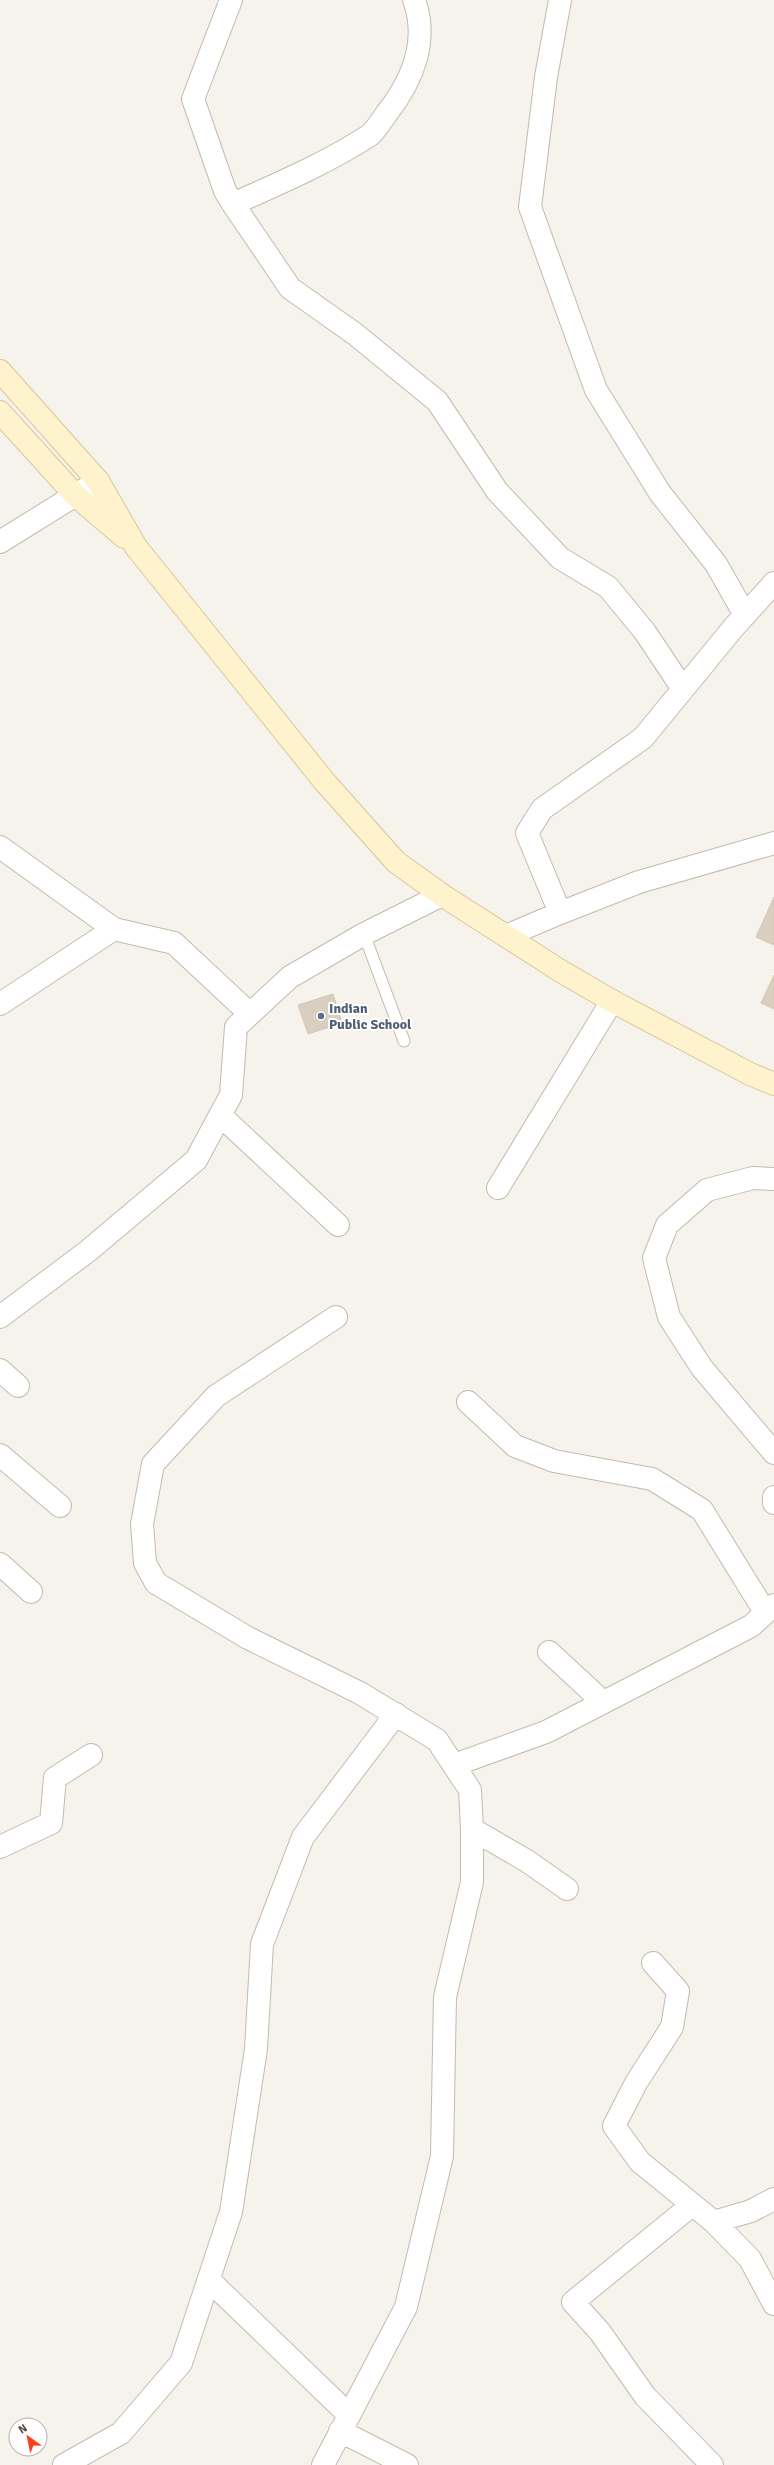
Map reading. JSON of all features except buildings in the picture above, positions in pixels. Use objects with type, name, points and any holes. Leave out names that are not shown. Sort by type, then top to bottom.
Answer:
[{"type":"street","points":[[232,0],[193,99],[226,191],[233,204],[290,288],[355,334],[437,401],[497,491],[560,558],[608,587],[644,632],[683,689]]},
{"type":"street","points":[[233,204],[291,178],[371,134],[401,94],[412,71],[421,31],[420,16],[414,0]]},
{"type":"street","points":[[560,0],[546,76],[530,207],[596,390],[660,493],[716,564],[745,615]]},
{"type":"street","points":[[0,371],[98,481],[136,547],[324,781],[396,862],[442,895],[506,936],[612,1000],[750,1074],[774,1084]]},
{"type":"street","points":[[0,412],[75,495],[136,547]]},
{"type":"street","points":[[0,542],[98,481]]},
{"type":"street","points":[[560,913],[527,833],[542,809],[643,738],[745,615],[774,583]]},
{"type":"street","points":[[506,936],[639,882],[774,843]]},
{"type":"street","points":[[0,847],[114,929],[174,943],[250,1014]]},
{"type":"street","points":[[0,1317],[88,1251],[196,1160],[230,1095],[236,1027],[290,977],[364,934],[442,895]]},
{"type":"street","points":[[0,1004],[114,929]]},
{"type":"street","points":[[498,1188],[612,1000]]},
{"type":"street","points":[[220,1115],[338,1225]]},
{"type":"street","points":[[774,1179],[753,1178],[706,1190],[667,1225],[654,1258],[669,1317],[702,1368],[774,1453]]},
{"type":"street","points":[[323,2465],[406,2307],[442,2156],[445,1997],[472,1882],[470,1790],[437,1740],[360,1693],[248,1638],[156,1583],[145,1563],[142,1524],[153,1464],[216,1396],[336,1317]]},
{"type":"street","points":[[0,1370],[18,1386]]},
{"type":"street","points":[[454,1765],[546,1732],[751,1626],[770,1609],[702,1510],[652,1479],[554,1461],[515,1446],[468,1402]]},
{"type":"street","points":[[0,1456],[60,1506]]},
{"type":"street","points":[[774,1497],[774,1503]]},
{"type":"street","points":[[0,1564],[31,1592]]},
{"type":"street","points":[[549,1652],[603,1702]]},
{"type":"street","points":[[64,2465],[121,2433],[181,2363],[210,2280],[232,2205],[256,2049],[262,1944],[303,1837],[396,1714]]},
{"type":"street","points":[[0,1847],[51,1823],[55,1778],[91,1755]]},
{"type":"street","points":[[472,1829],[527,1861],[567,1889]]},
{"type":"street","points":[[653,1963],[678,1991],[672,2027],[636,2083],[614,2126],[640,2162],[714,2222],[750,2259],[774,2304]]},
{"type":"street","points":[[714,2222],[751,2211],[774,2199]]},
{"type":"street","points":[[692,2205],[573,2302],[600,2332],[645,2396],[712,2465]]},
{"type":"street","points":[[210,2280],[344,2423],[406,2465]]},
{"type":"lane","points":[[364,934],[404,1041]]},
{"type":"place","name":"Indian Public School","points":[[321,1016]]}]
